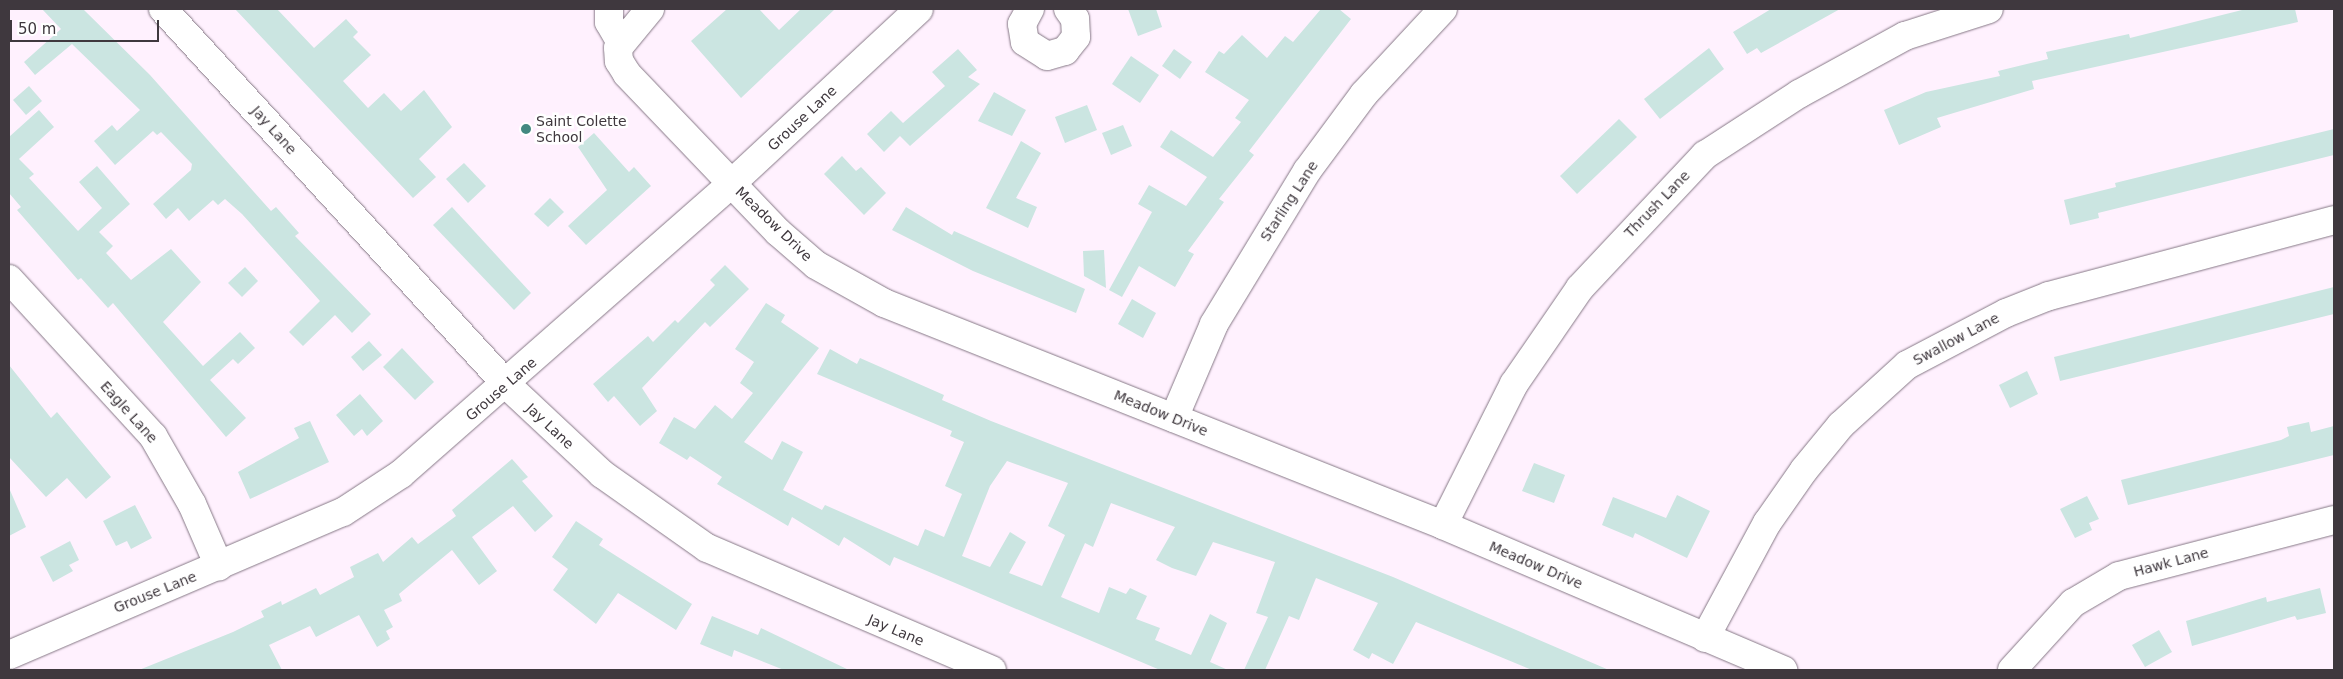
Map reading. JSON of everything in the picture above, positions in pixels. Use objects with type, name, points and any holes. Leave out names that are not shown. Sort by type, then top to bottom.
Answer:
[{"type":"street","name":"Jay Lane","points":[[163,9],[507,385],[602,474],[707,548],[992,670]]},
{"type":"street","name":"Meadow Drive","points":[[609,9],[608,22],[620,46],[619,61],[627,74],[732,183],[816,265],[884,303],[1443,525],[1783,670]]},
{"type":"street","points":[[620,46],[650,9]]},
{"type":"street","name":"Grouse Lane","points":[[9,655],[343,512],[401,474],[507,385],[732,183],[919,9]]},
{"type":"street","points":[[1030,9],[1022,24],[1025,42],[1047,56],[1065,51],[1076,37],[1075,19],[1068,9]]},
{"type":"street","name":"Starling Lane","points":[[1174,418],[1214,324],[1307,171],[1364,94],[1443,9]]},
{"type":"street","name":"Thrush Lane","points":[[1443,525],[1514,384],[1580,288],[1705,155],[1799,94],[1905,36],[1989,9]]},
{"type":"street","name":"Swallow Lane","points":[[1705,638],[1767,523],[1804,470],[1841,425],[1907,365],[2006,313],[2050,296],[2334,220]]},
{"type":"street","name":"Eagle Lane","points":[[9,279],[153,436],[188,496],[219,566]]},
{"type":"street","name":"Hawk Lane","points":[[2012,670],[2072,603],[2119,576],[2334,520]]},
{"type":"building","points":[[42,9],[83,9],[150,75],[271,211],[276,207],[299,233],[295,236],[371,314],[352,333],[335,315],[303,346],[289,332],[320,301],[242,214],[225,199],[218,205],[213,200],[189,221],[178,208],[166,219],[153,204],[191,170],[192,164],[161,132],[157,135],[153,131],[115,165],[94,141],[112,125],[117,131],[140,110],[72,44],[35,75],[24,62],[61,29]]},
{"type":"building","points":[[235,9],[277,9],[314,48],[346,19],[358,32],[353,37],[371,55],[343,81],[368,108],[384,93],[401,111],[424,90],[452,127],[419,159],[436,177],[413,198]]},
{"type":"building","points":[[727,9],[759,9],[779,30],[801,9],[835,9],[741,98],[691,41]]},
{"type":"building","points":[[1128,9],[1156,9],[1162,27],[1138,36]]},
{"type":"building","points":[[1321,9],[1339,9],[1351,19],[1249,151],[1254,155],[1219,199],[1224,202],[1188,251],[1194,254],[1175,287],[1139,266],[1122,297],[1109,290],[1152,212],[1138,204],[1149,185],[1186,206],[1207,177],[1160,147],[1171,130],[1213,157],[1241,122],[1235,118],[1249,100],[1205,72],[1219,51],[1224,54],[1242,35],[1267,58],[1285,36],[1293,42]]},
{"type":"building","points":[[1771,9],[1840,9],[1761,53],[1757,48],[1747,54],[1733,32]]},
{"type":"building","points":[[2246,9],[2295,9],[2298,22],[2032,81],[2034,89],[1937,118],[1941,127],[1899,145],[1884,110],[1926,92],[2000,76],[1998,71],[2048,59],[2046,52],[2129,34],[2130,38]]},
{"type":"building","points":[[1709,48],[1724,69],[1660,119],[1644,99]]},
{"type":"building","points":[[958,49],[977,70],[968,77],[980,84],[910,146],[900,136],[884,152],[867,134],[891,111],[903,123],[945,86],[932,72]]},
{"type":"building","points":[[1174,49],[1192,62],[1180,79],[1162,66]]},
{"type":"building","points":[[1131,56],[1159,75],[1140,103],[1112,84]]},
{"type":"building","points":[[29,86],[42,101],[26,115],[13,100]]},
{"type":"building","points":[[994,92],[1026,110],[1012,136],[978,121]]},
{"type":"building","points":[[1087,105],[1097,130],[1065,143],[1055,117]]},
{"type":"building","points":[[39,110],[54,127],[19,159],[34,174],[29,178],[78,231],[102,208],[79,182],[97,166],[130,204],[99,232],[113,246],[106,253],[131,280],[171,249],[201,282],[163,322],[203,366],[240,332],[255,348],[238,364],[233,359],[210,380],[246,418],[226,437],[113,303],[108,308],[81,278],[78,280],[17,210],[21,207],[9,193],[9,137]]},
{"type":"building","points":[[1619,119],[1637,137],[1577,194],[1560,176]]},
{"type":"building","points":[[1123,125],[1132,146],[1111,155],[1102,133]]},
{"type":"building","points":[[2334,129],[2334,155],[2098,213],[2099,218],[2070,225],[2064,200],[2116,187],[2115,183]]},
{"type":"building","points":[[594,133],[629,172],[634,167],[651,186],[586,245],[568,226],[607,190],[578,147]]},
{"type":"building","points":[[1021,141],[1041,153],[1016,198],[1037,207],[1028,228],[986,208]]},
{"type":"building","points":[[842,156],[856,171],[861,167],[886,193],[864,215],[824,174]]},
{"type":"building","points":[[464,163],[486,186],[468,203],[446,179]]},
{"type":"building","points":[[550,198],[564,212],[548,227],[534,214]]},
{"type":"building","points":[[452,207],[531,293],[514,310],[433,225]]},
{"type":"building","points":[[906,207],[952,235],[954,231],[1085,289],[1076,313],[973,271],[892,230]]},
{"type":"building","points":[[1104,250],[1106,288],[1084,276],[1083,251]]},
{"type":"building","points":[[725,265],[749,289],[710,327],[705,322],[642,388],[657,411],[640,426],[614,396],[608,402],[593,384],[648,336],[653,342],[675,320],[678,323],[715,285],[710,280]]},
{"type":"building","points":[[245,267],[258,281],[242,297],[228,283]]},
{"type":"building","points":[[2334,287],[2334,314],[2060,381],[2054,357]]},
{"type":"building","points":[[1132,299],[1156,313],[1143,338],[1118,324]]},
{"type":"building","points":[[766,303],[785,315],[781,322],[819,348],[744,442],[772,460],[782,441],[803,452],[783,490],[822,510],[825,505],[918,546],[925,529],[944,537],[962,494],[945,486],[964,442],[950,436],[952,431],[817,374],[830,349],[857,364],[860,358],[944,395],[942,400],[991,421],[1393,577],[1609,670],[1532,670],[1416,622],[1393,664],[1372,653],[1369,659],[1353,650],[1378,603],[1316,578],[1299,620],[1289,616],[1265,670],[1244,670],[1268,617],[1256,613],[1275,562],[1213,542],[1196,576],[1172,568],[1156,560],[1175,527],[1111,503],[1093,547],[1085,543],[1061,597],[1099,613],[1109,587],[1126,594],[1130,588],[1147,596],[1136,619],[1160,628],[1155,640],[1191,655],[1210,614],[1227,623],[1210,662],[1228,670],[1160,670],[894,557],[890,566],[844,537],[839,546],[792,517],[788,526],[717,484],[722,477],[690,456],[687,460],[659,443],[674,417],[695,429],[715,405],[732,419],[753,393],[740,383],[754,362],[735,349]],"holes":[[[1007,461],[1068,483],[1048,526],[1065,535],[1042,586],[1009,573],[1026,542],[1010,532],[990,567],[962,556],[990,486]]]},
{"type":"building","points":[[369,341],[382,355],[363,371],[351,357]]},
{"type":"building","points":[[402,348],[434,382],[415,400],[383,367]]},
{"type":"building","points":[[9,365],[51,418],[57,412],[111,477],[86,499],[67,478],[46,497],[9,457]]},
{"type":"building","points":[[2027,371],[2038,394],[2010,408],[1999,385]]},
{"type":"building","points":[[360,394],[383,421],[367,436],[362,429],[354,436],[336,415]]},
{"type":"building","points":[[310,421],[329,462],[250,499],[238,472],[299,438],[294,428]]},
{"type":"building","points":[[2309,422],[2311,432],[2334,426],[2334,455],[2128,505],[2121,480],[2281,440],[2289,436],[2287,427]]},
{"type":"building","points":[[512,459],[528,477],[522,481],[553,516],[535,532],[513,506],[472,537],[497,571],[479,585],[452,550],[399,594],[402,601],[384,610],[393,627],[386,631],[390,639],[377,647],[359,615],[316,637],[310,626],[269,645],[282,670],[139,670],[233,632],[264,617],[261,611],[281,601],[282,605],[316,588],[320,595],[354,577],[350,567],[378,553],[383,562],[412,537],[418,544],[456,516],[452,510]]},
{"type":"building","points":[[1534,463],[1565,475],[1554,503],[1522,491]]},
{"type":"building","points":[[9,488],[26,527],[9,536]]},
{"type":"building","points":[[1677,495],[1710,511],[1687,558],[1635,533],[1633,538],[1602,525],[1613,497],[1666,518]]},
{"type":"building","points":[[2087,496],[2099,519],[2089,523],[2092,530],[2075,538],[2060,509]]},
{"type":"building","points":[[135,505],[152,538],[131,549],[127,541],[116,546],[103,521]]},
{"type":"building","points":[[576,521],[603,539],[599,545],[692,604],[676,630],[618,593],[596,624],[553,590],[568,569],[552,557]]},
{"type":"building","points":[[70,541],[79,560],[69,565],[73,571],[53,582],[40,557]]},
{"type":"building","points":[[2320,588],[2326,613],[2297,620],[2295,616],[2192,646],[2186,621],[2266,597],[2267,602]]},
{"type":"building","points":[[712,616],[758,635],[761,628],[849,670],[784,670],[734,650],[732,657],[700,644]]},
{"type":"building","points":[[2159,630],[2172,652],[2145,667],[2132,645]]},
{"type":"place","name":"Saint Colette School","points":[[526,129]]}]
